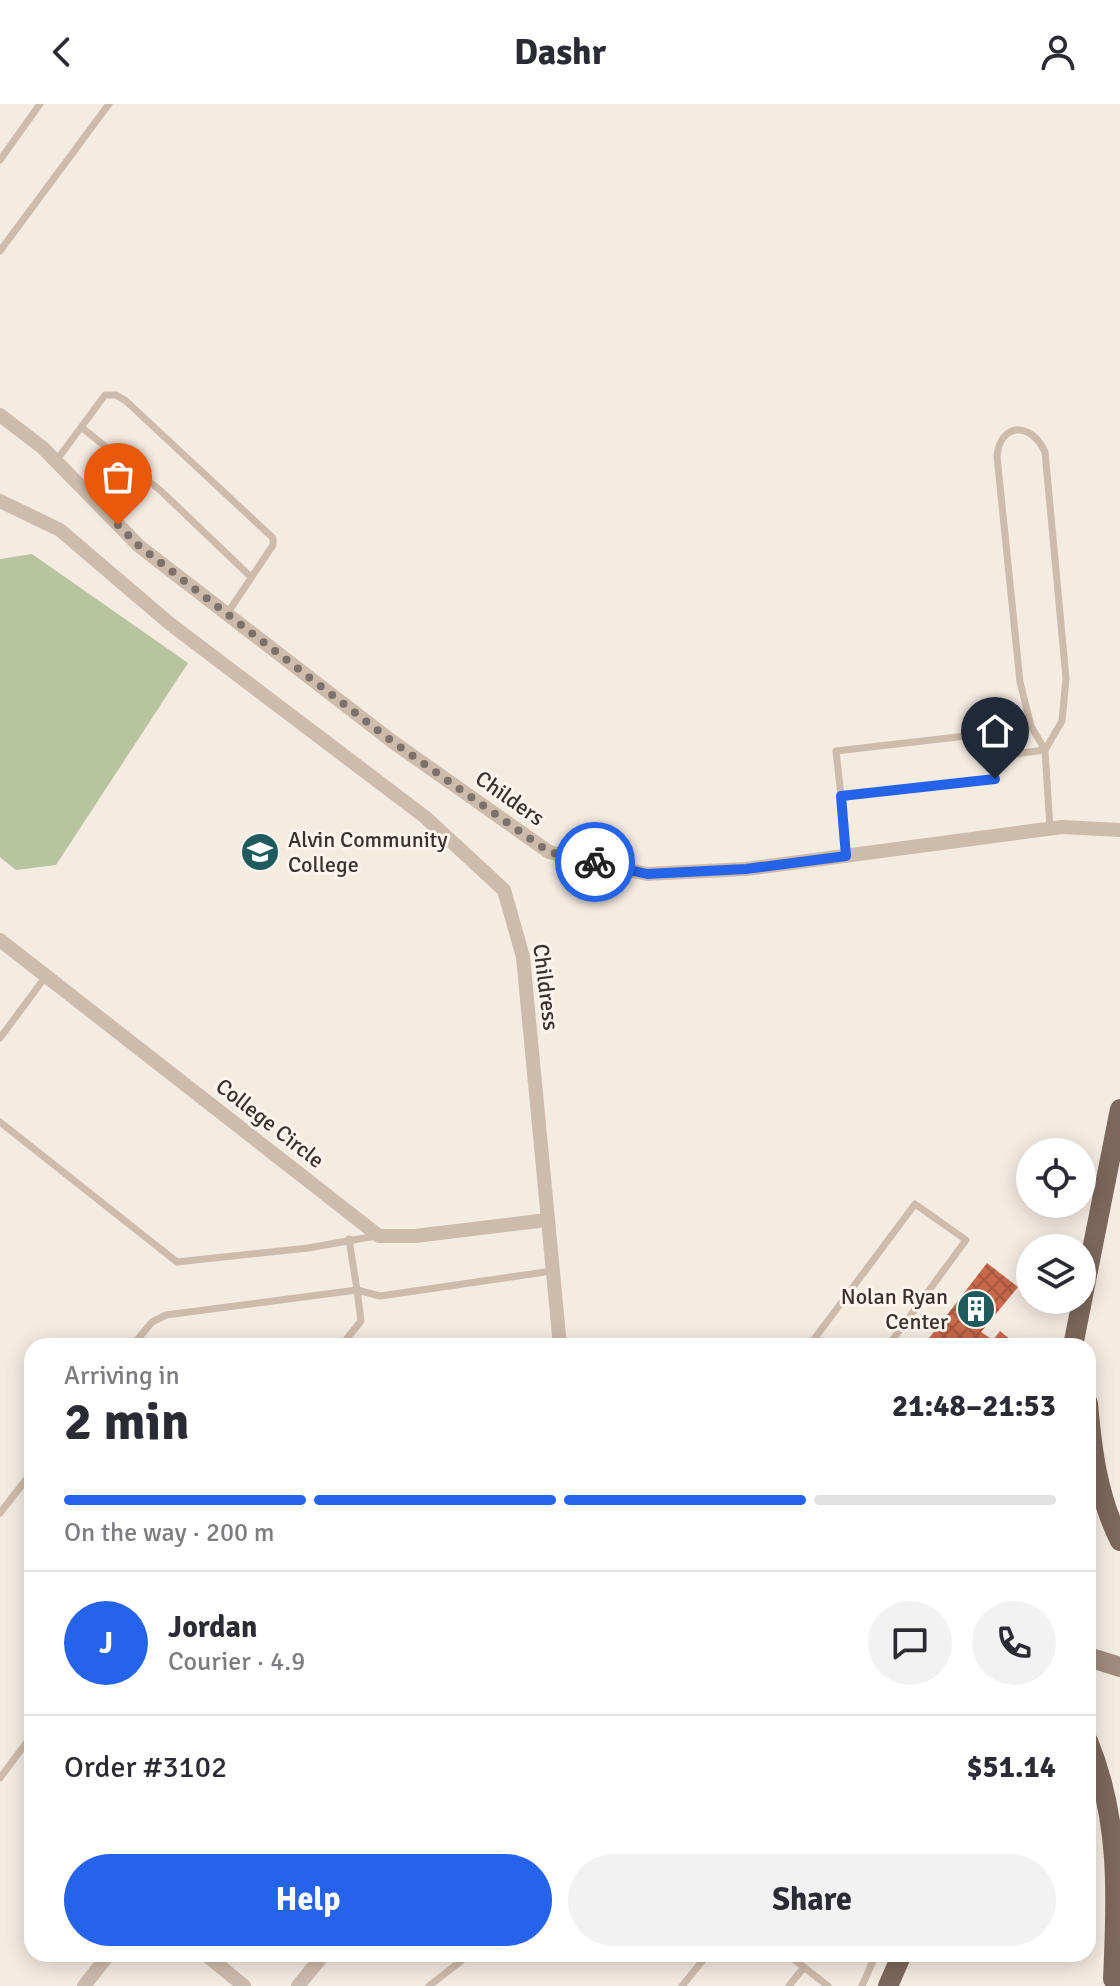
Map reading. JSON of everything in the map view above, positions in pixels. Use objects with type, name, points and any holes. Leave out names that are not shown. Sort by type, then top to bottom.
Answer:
[{"type":"main road","points":[[1096,1234],[1120,1109]]},
{"type":"main road","points":[[1075,1338],[1080,1314]]},
{"type":"main road","points":[[1081,1314],[1083,1338]]},
{"type":"main road","points":[[1096,1469],[1108,1517],[1120,1541]]},
{"type":"main road","points":[[1096,1660],[1120,1667]]},
{"type":"main road","points":[[1096,1764],[1109,1802],[1116,1845],[1114,1976]]},
{"type":"main road","points":[[888,1986],[898,1962]]},
{"type":"street","name":"Childers","points":[[0,415],[56,461],[139,546],[393,742],[549,852],[647,874],[746,869],[1050,829],[1120,830]]},
{"type":"street","name":"Childress","points":[[0,501],[60,530],[169,623],[425,817],[504,890],[523,957],[559,1338]]},
{"type":"street","name":"College Circle","points":[[0,940],[379,1236]]},
{"type":"street","points":[[379,1236],[415,1236],[547,1220]]},
{"type":"street","points":[[84,1986],[103,1962]]},
{"type":"street","points":[[215,1962],[244,1986]]},
{"type":"street","points":[[298,1986],[318,1962]]},
{"type":"lane","points":[[0,160],[40,104]]},
{"type":"lane","points":[[0,251],[109,104]]},
{"type":"lane","points":[[56,461],[105,395],[116,395],[126,401],[273,538],[273,545],[227,614]]},
{"type":"lane","points":[[81,427],[161,491],[251,577]]},
{"type":"lane","points":[[1045,750],[1062,721],[1066,678],[1045,452],[1038,437],[1029,431],[1018,431],[1006,435],[998,444],[997,456],[1020,682],[1031,726],[1045,750],[1050,829]]},
{"type":"lane","points":[[841,796],[995,779],[992,733],[836,751],[846,856]]},
{"type":"lane","points":[[993,757],[1045,750]]},
{"type":"lane","points":[[0,1038],[46,976]]},
{"type":"lane","points":[[0,1122],[177,1262],[308,1248],[379,1236]]},
{"type":"lane","points":[[815,1338],[915,1204],[966,1240],[894,1338]]},
{"type":"lane","points":[[347,1338],[361,1321],[349,1239]]},
{"type":"lane","points":[[139,1338],[152,1322],[166,1315],[357,1290],[380,1296],[552,1271]]},
{"type":"lane","points":[[0,1513],[24,1482]]},
{"type":"lane","points":[[0,1778],[24,1746]]},
{"type":"lane","points":[[429,1986],[460,1962]]},
{"type":"lane","points":[[682,1986],[702,1962]]},
{"type":"lane","points":[[797,1962],[828,1986]]},
{"type":"lane","points":[[862,1986],[872,1962]]},
{"type":"lane","points":[[789,1986],[804,1967]]},
{"type":"green space","points":[[32,554],[188,663],[56,865],[16,870],[0,857],[0,559]]},
{"type":"building","name":"Nolan Ryan Center","points":[[987,1263],[1016,1285],[981,1332],[990,1338],[929,1338]]},
{"type":"building","name":"Nolan Ryan Center","points":[[1000,1331],[1008,1338],[995,1338]]},
{"type":"way so far","points":[[118,525],[139,546],[393,742],[549,852],[595,862]]},
{"type":"place","name":"Alvin Community College","points":[[260,852]]},
{"type":"place","name":"Nolan Ryan Center","points":[[976,1309]]},
{"type":"route","points":[[595,862],[647,874],[746,869],[846,856],[841,796],[995,779]]}]
